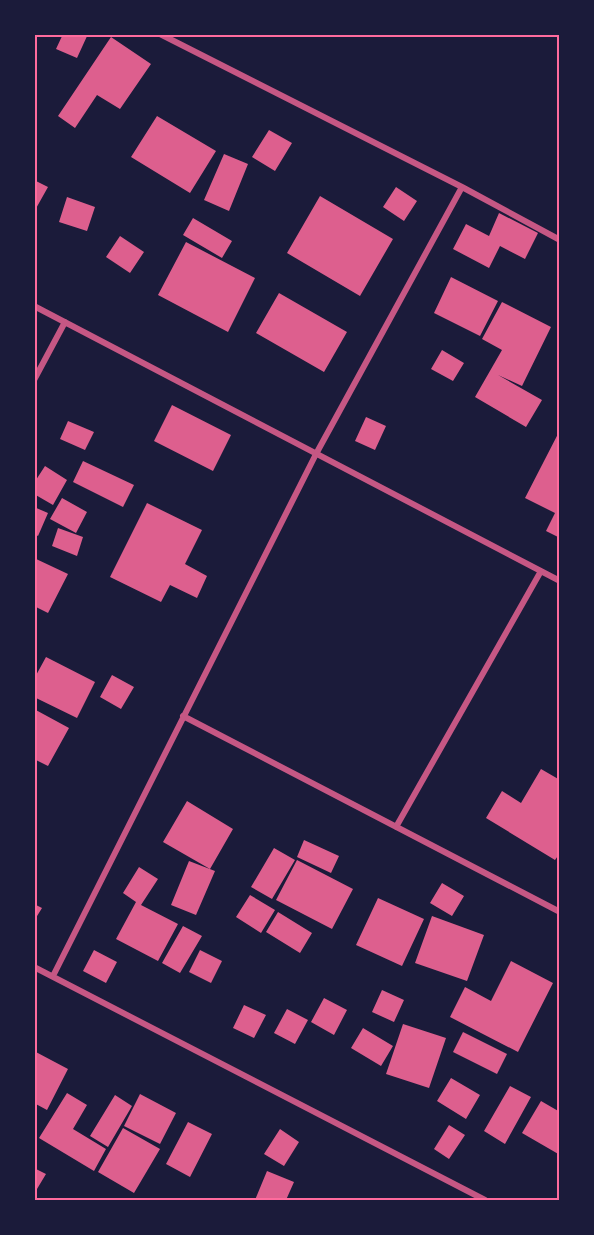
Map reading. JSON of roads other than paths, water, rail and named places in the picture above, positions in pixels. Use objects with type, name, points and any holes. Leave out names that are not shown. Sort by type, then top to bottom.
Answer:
[{"type":"street","points":[[160,34],[462,187],[560,240]]},
{"type":"street","points":[[53,976],[316,454],[462,187]]},
{"type":"street","points":[[34,306],[560,581]]},
{"type":"street","points":[[34,380],[65,322]]},
{"type":"street","points":[[396,827],[542,571]]},
{"type":"street","points":[[183,716],[560,912]]},
{"type":"street","points":[[34,967],[482,1200]]}]
